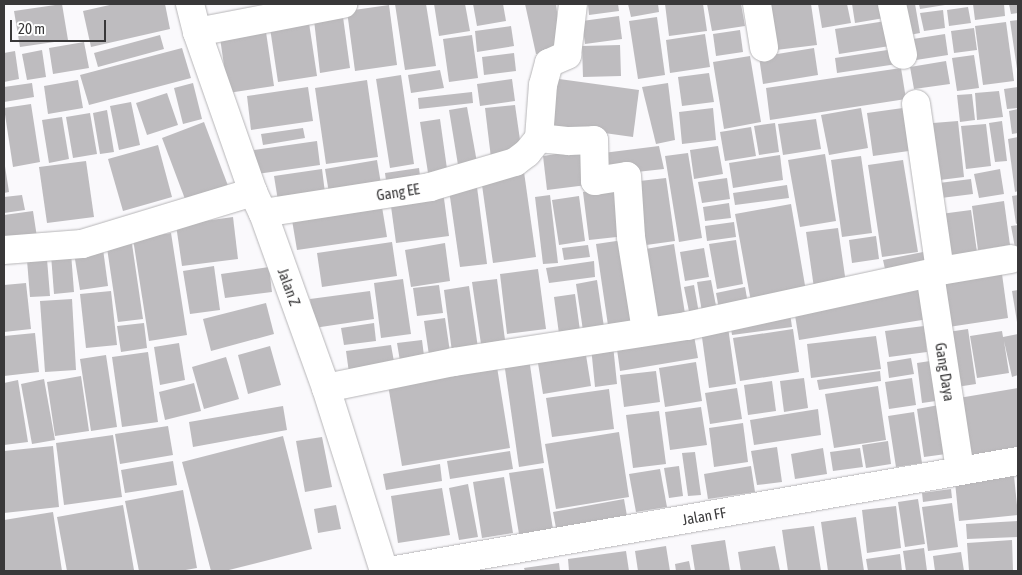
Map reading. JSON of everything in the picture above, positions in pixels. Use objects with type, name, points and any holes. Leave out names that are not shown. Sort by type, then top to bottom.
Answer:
[{"type":"street","name":"Jalan Z","points":[[190,4],[197,32],[326,388],[384,571]]},
{"type":"street","points":[[197,32],[343,4]]},
{"type":"street","points":[[573,4],[567,55],[549,64],[543,85],[533,145],[594,140],[595,181],[627,176],[631,236],[646,331]]},
{"type":"street","points":[[757,4],[764,47]]},
{"type":"street","points":[[892,4],[904,55]]},
{"type":"street","name":"Gang Daya","points":[[916,104],[960,471]]},
{"type":"street","name":"Gang EE","points":[[4,250],[82,244],[258,202],[430,187],[515,162],[533,145]]},
{"type":"street","points":[[326,388],[454,362],[687,326],[935,272],[1011,259]]},
{"type":"street","name":"Jalan FF","points":[[390,571],[1018,461]]},
{"type":"building","points":[[62,4],[68,40],[20,47],[14,11]]},
{"type":"building","points":[[114,4],[165,4],[170,29],[91,47],[83,11]]},
{"type":"building","points":[[395,4],[426,4],[436,66],[405,70]]},
{"type":"building","points":[[434,4],[465,4],[470,31],[439,36]]},
{"type":"building","points":[[473,4],[503,4],[506,21],[477,26]]},
{"type":"building","points":[[525,4],[556,4],[562,51],[536,54]]},
{"type":"building","points":[[588,4],[618,4],[619,11],[589,15]]},
{"type":"building","points":[[628,4],[658,4],[659,12],[631,17]]},
{"type":"building","points":[[665,4],[703,4],[707,31],[669,36]]},
{"type":"building","points":[[707,4],[741,4],[745,26],[712,31]]},
{"type":"building","points":[[769,4],[811,4],[817,45],[776,50]]},
{"type":"building","points":[[818,4],[847,4],[851,23],[822,28]]},
{"type":"building","points":[[852,4],[888,4],[890,17],[855,23]]},
{"type":"building","points":[[898,4],[915,4],[920,33],[904,36]]},
{"type":"building","points":[[919,4],[945,4],[945,5],[920,9]]},
{"type":"building","points":[[973,4],[1004,4],[1005,16],[975,20]]},
{"type":"building","points":[[1009,4],[1018,4],[1018,13],[1011,14]]},
{"type":"building","points":[[389,5],[397,65],[355,71],[347,11]]},
{"type":"building","points":[[968,7],[971,23],[949,26],[947,10]]},
{"type":"building","points":[[943,10],[945,28],[924,31],[920,13]]},
{"type":"building","points":[[619,16],[622,39],[585,44],[582,21]]},
{"type":"building","points":[[343,17],[350,68],[320,73],[314,20]]},
{"type":"building","points":[[657,17],[665,75],[638,79],[629,21]]},
{"type":"building","points":[[892,20],[896,45],[839,54],[835,29]]},
{"type":"building","points":[[1018,20],[1018,69],[1017,69],[1010,21]]},
{"type":"building","points":[[1006,22],[1014,81],[983,85],[975,26]]},
{"type":"building","points":[[309,23],[317,76],[278,82],[270,28]]},
{"type":"building","points":[[511,26],[514,46],[477,52],[475,31]]},
{"type":"building","points":[[974,28],[977,50],[954,53],[951,31]]},
{"type":"building","points":[[740,30],[743,52],[716,56],[713,34]]},
{"type":"building","points":[[266,32],[274,86],[228,93],[220,38]]},
{"type":"building","points":[[705,34],[710,67],[670,73],[666,40]]},
{"type":"building","points":[[945,34],[948,55],[916,60],[913,39]]},
{"type":"building","points":[[160,35],[164,49],[98,67],[94,53]]},
{"type":"building","points":[[472,35],[478,78],[449,82],[443,39]]},
{"type":"building","points":[[84,42],[89,68],[53,74],[49,48]]},
{"type":"building","points":[[620,45],[621,76],[583,77],[582,46]]},
{"type":"building","points":[[182,48],[191,78],[89,105],[80,75]]},
{"type":"building","points":[[814,48],[818,75],[763,84],[759,57]]},
{"type":"building","points":[[894,49],[897,64],[837,73],[835,58]]},
{"type":"building","points":[[42,50],[46,77],[27,80],[22,54]]},
{"type":"building","points":[[15,51],[19,79],[4,82],[4,53]]},
{"type":"building","points":[[514,53],[516,71],[484,75],[482,57]]},
{"type":"building","points":[[974,55],[979,88],[957,91],[952,58]]},
{"type":"building","points":[[750,56],[761,122],[724,129],[713,62]]},
{"type":"building","points":[[946,61],[950,84],[914,89],[910,67]]},
{"type":"building","points":[[901,68],[906,99],[770,120],[766,88]]},
{"type":"building","points":[[440,70],[444,88],[411,93],[408,75]]},
{"type":"building","points":[[709,73],[714,102],[682,106],[678,77]]},
{"type":"building","points":[[401,75],[414,164],[390,168],[376,79]]},
{"type":"building","points":[[552,78],[639,90],[633,137],[547,125]]},
{"type":"building","points":[[512,79],[515,101],[480,106],[477,84]]},
{"type":"building","points":[[78,80],[83,108],[48,114],[44,86]]},
{"type":"building","points":[[367,80],[378,157],[326,164],[315,88]]},
{"type":"building","points":[[32,83],[34,97],[4,102],[4,87]]},
{"type":"building","points":[[193,83],[202,119],[183,124],[174,88]]},
{"type":"building","points":[[668,83],[675,140],[656,144],[642,87]]},
{"type":"building","points":[[308,87],[313,121],[251,130],[247,96]]},
{"type":"building","points":[[1018,87],[1018,108],[1007,109],[1004,89]]},
{"type":"building","points":[[999,91],[1003,117],[977,120],[975,93]]},
{"type":"building","points":[[472,92],[473,103],[419,109],[418,98]]},
{"type":"building","points":[[167,93],[178,125],[147,135],[136,103]]},
{"type":"building","points":[[972,94],[975,120],[960,122],[957,95]]},
{"type":"building","points":[[131,102],[140,145],[119,150],[110,106]]},
{"type":"building","points":[[31,104],[40,162],[13,167],[4,108]]},
{"type":"building","points":[[515,105],[522,154],[491,158],[485,108]]},
{"type":"building","points":[[467,107],[478,168],[459,171],[449,110]]},
{"type":"building","points":[[910,107],[916,150],[873,156],[867,113]]},
{"type":"building","points":[[713,108],[716,140],[682,144],[679,112]]},
{"type":"building","points":[[861,108],[868,148],[829,155],[821,115]]},
{"type":"building","points":[[1018,109],[1018,133],[1012,134],[1009,111]]},
{"type":"building","points":[[107,110],[114,152],[100,154],[93,113]]},
{"type":"building","points":[[90,113],[97,154],[73,158],[66,117]]},
{"type":"building","points":[[62,117],[69,159],[49,163],[42,120]]},
{"type":"building","points":[[440,119],[448,176],[429,179],[420,122]]},
{"type":"building","points":[[816,119],[821,149],[783,155],[778,124]]},
{"type":"building","points":[[958,121],[964,177],[940,180],[933,123]]},
{"type":"building","points":[[1002,121],[1007,161],[995,162],[989,123]]},
{"type":"building","points":[[204,122],[230,191],[188,207],[162,138]]},
{"type":"building","points":[[775,123],[779,152],[759,155],[754,126]]},
{"type":"building","points":[[986,124],[991,166],[966,169],[961,126]]},
{"type":"building","points":[[751,127],[756,156],[725,161],[720,132]]},
{"type":"building","points":[[303,128],[305,138],[263,145],[261,134]]},
{"type":"building","points":[[1018,137],[1018,191],[1015,192],[1008,139]]},
{"type":"building","points":[[317,141],[320,165],[257,174],[254,150]]},
{"type":"building","points":[[158,145],[172,197],[123,211],[108,159]]},
{"type":"building","points":[[659,146],[664,169],[609,175],[603,153]]},
{"type":"building","points":[[718,146],[723,174],[694,179],[690,150]]},
{"type":"building","points":[[582,150],[587,185],[547,190],[543,156]]},
{"type":"building","points":[[688,153],[702,238],[679,242],[665,156]]},
{"type":"building","points":[[825,154],[836,221],[800,227],[788,160]]},
{"type":"building","points":[[780,155],[783,180],[733,188],[729,163]]},
{"type":"building","points":[[861,156],[872,233],[842,237],[831,160]]},
{"type":"building","points":[[4,160],[9,192],[4,193]]},
{"type":"building","points":[[377,160],[382,190],[330,199],[325,169]]},
{"type":"building","points":[[903,160],[918,252],[882,257],[868,165]]},
{"type":"building","points":[[86,161],[94,217],[47,223],[39,167]]},
{"type":"building","points":[[419,168],[421,184],[387,188],[385,173]]},
{"type":"building","points":[[322,169],[326,201],[279,207],[274,176]]},
{"type":"building","points":[[1000,169],[1004,194],[979,198],[974,174]]},
{"type":"building","points":[[524,172],[536,257],[493,263],[481,178]]},
{"type":"building","points":[[666,178],[675,241],[639,246],[631,182]]},
{"type":"building","points":[[727,178],[730,199],[702,203],[698,182]]},
{"type":"building","points":[[971,179],[973,194],[933,199],[931,184]]},
{"type":"building","points":[[787,185],[789,198],[735,205],[733,193]]},
{"type":"building","points":[[477,187],[487,264],[460,267],[449,190]]},
{"type":"building","points":[[621,188],[626,236],[589,240],[583,192]]},
{"type":"building","points":[[443,191],[449,236],[396,243],[390,199]]},
{"type":"building","points":[[22,195],[25,210],[4,213],[4,197]]},
{"type":"building","points":[[550,195],[558,263],[543,264],[535,197]]},
{"type":"building","points":[[1018,195],[1018,223],[1016,224],[1012,196]]},
{"type":"building","points":[[579,196],[585,241],[559,245],[552,200]]},
{"type":"building","points":[[381,201],[387,237],[297,250],[291,214]]},
{"type":"building","points":[[1004,201],[1010,245],[978,250],[972,206]]},
{"type":"building","points":[[729,203],[731,218],[705,221],[703,207]]},
{"type":"building","points":[[791,204],[807,297],[752,307],[735,214]]},
{"type":"building","points":[[971,210],[978,259],[941,265],[933,215]]},
{"type":"building","points":[[33,211],[38,244],[4,249],[4,215]]},
{"type":"building","points":[[233,217],[238,259],[182,266],[176,225]]},
{"type":"building","points":[[734,222],[736,237],[707,241],[705,226]]},
{"type":"building","points":[[1018,225],[1018,253],[1016,253],[1011,226]]},
{"type":"building","points":[[838,228],[847,290],[815,295],[806,232]]},
{"type":"building","points":[[171,233],[187,335],[149,341],[133,239]]},
{"type":"building","points":[[876,236],[879,259],[852,263],[849,240]]},
{"type":"building","points":[[630,239],[643,327],[609,332],[596,244]]},
{"type":"building","points":[[736,240],[743,284],[717,289],[709,244]]},
{"type":"building","points":[[392,242],[397,276],[322,287],[317,253]]},
{"type":"building","points":[[445,243],[450,281],[411,287],[405,250]]},
{"type":"building","points":[[132,244],[143,319],[118,322],[107,248]]},
{"type":"building","points":[[674,244],[686,320],[653,326],[640,250]]},
{"type":"building","points":[[588,245],[590,257],[564,260],[562,248]]},
{"type":"building","points":[[704,248],[709,277],[685,281],[680,252]]},
{"type":"building","points":[[103,249],[108,286],[80,290],[74,253]]},
{"type":"building","points":[[928,251],[931,270],[887,278],[883,260]]},
{"type":"building","points":[[71,253],[74,292],[54,294],[51,255]]},
{"type":"building","points":[[47,259],[50,296],[30,297],[27,260]]},
{"type":"building","points":[[594,261],[595,277],[549,283],[546,268]]},
{"type":"building","points":[[214,266],[220,310],[190,314],[183,271]]},
{"type":"building","points":[[269,267],[272,292],[225,298],[221,274]]},
{"type":"building","points":[[538,269],[546,329],[507,334],[500,274]]},
{"type":"building","points":[[1002,274],[1008,318],[942,328],[935,284]]},
{"type":"building","points":[[403,279],[411,334],[381,338],[374,283]]},
{"type":"building","points":[[497,279],[505,340],[481,344],[472,282]]},
{"type":"building","points":[[597,280],[605,334],[584,337],[576,284]]},
{"type":"building","points":[[711,280],[718,316],[703,318],[697,282]]},
{"type":"building","points":[[26,283],[31,329],[4,332],[4,285]]},
{"type":"building","points":[[439,285],[443,313],[417,316],[413,288]]},
{"type":"building","points":[[694,285],[700,319],[691,321],[684,287]]},
{"type":"building","points":[[469,286],[478,348],[452,352],[444,290]]},
{"type":"building","points":[[745,287],[749,309],[720,314],[716,293]]},
{"type":"building","points":[[923,288],[928,319],[799,340],[794,309]]},
{"type":"building","points":[[1018,290],[1018,322],[1017,322],[1012,291]]},
{"type":"building","points":[[111,291],[117,345],[86,348],[80,294]]},
{"type":"building","points":[[370,291],[374,319],[314,328],[310,299]]},
{"type":"building","points":[[575,294],[581,338],[560,341],[554,297]]},
{"type":"building","points":[[72,299],[76,370],[45,372],[40,301]]},
{"type":"building","points":[[266,303],[274,334],[211,351],[203,319]]},
{"type":"building","points":[[790,313],[792,327],[732,335],[730,321]]},
{"type":"building","points":[[445,318],[451,359],[430,362],[424,321]]},
{"type":"building","points":[[144,323],[147,348],[121,352],[117,326]]},
{"type":"building","points":[[374,323],[376,341],[344,345],[341,328]]},
{"type":"building","points":[[924,326],[927,352],[889,357],[885,331]]},
{"type":"building","points":[[728,327],[736,384],[709,388],[701,330]]},
{"type":"building","points":[[793,329],[799,372],[740,381],[733,338]]},
{"type":"building","points":[[968,329],[976,384],[950,388],[941,333]]},
{"type":"building","points":[[693,330],[698,358],[620,371],[616,342]]},
{"type":"building","points":[[1002,331],[1003,337],[1018,334],[1018,375],[1012,377],[1004,341],[1009,373],[977,378],[970,336]]},
{"type":"building","points":[[35,333],[39,372],[4,376],[4,336]]},
{"type":"building","points":[[876,336],[881,369],[811,378],[807,344]]},
{"type":"building","points":[[422,340],[425,364],[401,367],[397,343]]},
{"type":"building","points":[[179,343],[185,380],[160,385],[154,347]]},
{"type":"building","points":[[391,345],[396,373],[350,380],[346,351]]},
{"type":"building","points":[[613,345],[617,384],[595,387],[591,347]]},
{"type":"building","points":[[270,346],[281,385],[248,394],[238,355]]},
{"type":"building","points":[[585,349],[591,386],[543,394],[537,357]]},
{"type":"building","points":[[148,352],[158,422],[122,427],[112,357]]},
{"type":"building","points":[[106,355],[117,427],[91,431],[80,359]]},
{"type":"building","points":[[226,357],[239,399],[204,409],[192,367]]},
{"type":"building","points":[[529,358],[544,463],[519,467],[504,362]]},
{"type":"building","points":[[911,358],[914,374],[889,378],[887,362]]},
{"type":"building","points":[[930,361],[936,401],[922,403],[917,363]]},
{"type":"building","points":[[696,362],[702,401],[665,407],[659,368]]},
{"type":"building","points":[[497,367],[510,448],[402,466],[388,385]]},
{"type":"building","points":[[656,371],[660,402],[624,407],[620,375]]},
{"type":"building","points":[[880,371],[881,381],[819,390],[817,380]]},
{"type":"building","points":[[81,376],[89,431],[55,436],[47,382]]},
{"type":"building","points":[[804,378],[808,408],[784,412],[780,381]]},
{"type":"building","points":[[912,378],[916,405],[889,409],[885,382]]},
{"type":"building","points":[[44,379],[55,440],[32,444],[21,384]]},
{"type":"building","points":[[18,380],[28,442],[4,445],[4,383]]},
{"type":"building","points":[[772,381],[776,411],[748,415],[744,385]]},
{"type":"building","points":[[194,383],[201,411],[165,420],[159,392]]},
{"type":"building","points":[[878,386],[886,440],[834,448],[825,394]]},
{"type":"building","points":[[737,388],[742,419],[710,424],[705,393]]},
{"type":"building","points":[[1018,388],[1018,449],[963,458],[953,399]]},
{"type":"building","points":[[609,389],[614,429],[552,437],[546,398]]},
{"type":"building","points":[[939,405],[946,454],[924,457],[917,409]]},
{"type":"building","points":[[283,406],[287,430],[193,447],[189,422]]},
{"type":"building","points":[[701,407],[707,445],[670,450],[665,412]]},
{"type":"building","points":[[818,409],[821,435],[754,445],[750,420]]},
{"type":"building","points":[[659,411],[666,464],[633,468],[626,415]]},
{"type":"building","points":[[914,412],[922,463],[896,467],[888,416]]},
{"type":"building","points":[[743,423],[748,462],[714,467],[709,428]]},
{"type":"building","points":[[168,426],[173,455],[120,464],[115,434]]},
{"type":"building","points":[[619,432],[629,497],[556,509],[545,444]]},
{"type":"building","points":[[113,435],[122,497],[64,505],[56,443]]},
{"type":"building","points":[[283,436],[312,549],[225,571],[211,571],[182,462]]},
{"type":"building","points":[[322,437],[332,487],[305,492],[296,441]]},
{"type":"building","points":[[888,441],[891,464],[866,468],[862,445]]},
{"type":"building","points":[[53,446],[59,507],[4,513],[4,451]]},
{"type":"building","points":[[777,447],[782,482],[757,485],[751,451]]},
{"type":"building","points":[[823,448],[827,474],[795,479],[791,454]]},
{"type":"building","points":[[860,448],[863,467],[833,471],[830,452]]},
{"type":"building","points":[[510,451],[513,469],[450,479],[447,461]]},
{"type":"building","points":[[695,452],[701,495],[688,496],[682,453]]},
{"type":"building","points":[[173,461],[177,485],[125,493],[121,470]]},
{"type":"building","points":[[440,464],[442,481],[386,490],[383,474]]},
{"type":"building","points":[[679,466],[683,496],[669,498],[664,468]]},
{"type":"building","points":[[751,466],[755,492],[708,499],[704,474]]},
{"type":"building","points":[[543,468],[553,529],[519,534],[509,473]]},
{"type":"building","points":[[660,469],[667,507],[636,512],[629,474]]},
{"type":"building","points":[[1014,476],[1018,515],[959,521],[955,482]]},
{"type":"building","points":[[504,477],[513,533],[482,538],[473,482]]},
{"type":"building","points":[[468,484],[478,537],[459,540],[449,488]]},
{"type":"building","points":[[442,488],[450,535],[398,543],[391,496]]},
{"type":"building","points":[[951,489],[952,498],[923,502],[922,493]]},
{"type":"building","points":[[183,490],[197,568],[180,571],[139,571],[125,501]]},
{"type":"building","points":[[624,499],[627,516],[556,528],[553,512]]},
{"type":"building","points":[[918,499],[925,544],[905,547],[898,502]]},
{"type":"building","points":[[952,503],[958,547],[928,551],[922,507]]},
{"type":"building","points":[[123,505],[134,570],[67,571],[57,517]]},
{"type":"building","points":[[336,505],[341,529],[318,533],[314,509]]},
{"type":"building","points":[[896,506],[901,548],[867,553],[862,510]]},
{"type":"building","points":[[53,512],[62,571],[4,571],[4,520]]},
{"type":"building","points":[[856,517],[864,571],[828,571],[821,522]]},
{"type":"building","points":[[1018,521],[1018,537],[967,539],[966,524]]},
{"type":"building","points":[[814,526],[821,571],[788,571],[782,530]]},
{"type":"building","points":[[725,540],[730,571],[695,571],[691,545]]},
{"type":"building","points":[[1012,540],[1013,571],[969,571],[967,543]]},
{"type":"building","points":[[666,546],[670,571],[638,571],[635,551]]},
{"type":"building","points":[[775,546],[780,571],[741,571],[738,552]]},
{"type":"building","points":[[924,548],[927,571],[906,571],[903,551]]},
{"type":"building","points":[[626,551],[629,571],[569,571],[568,559]]},
{"type":"building","points":[[961,552],[964,571],[935,571],[933,556]]},
{"type":"building","points":[[900,554],[902,571],[868,571],[866,559]]},
{"type":"building","points":[[689,561],[691,571],[676,571],[675,564]]},
{"type":"building","points":[[559,563],[560,571],[525,571],[524,568]]}]
